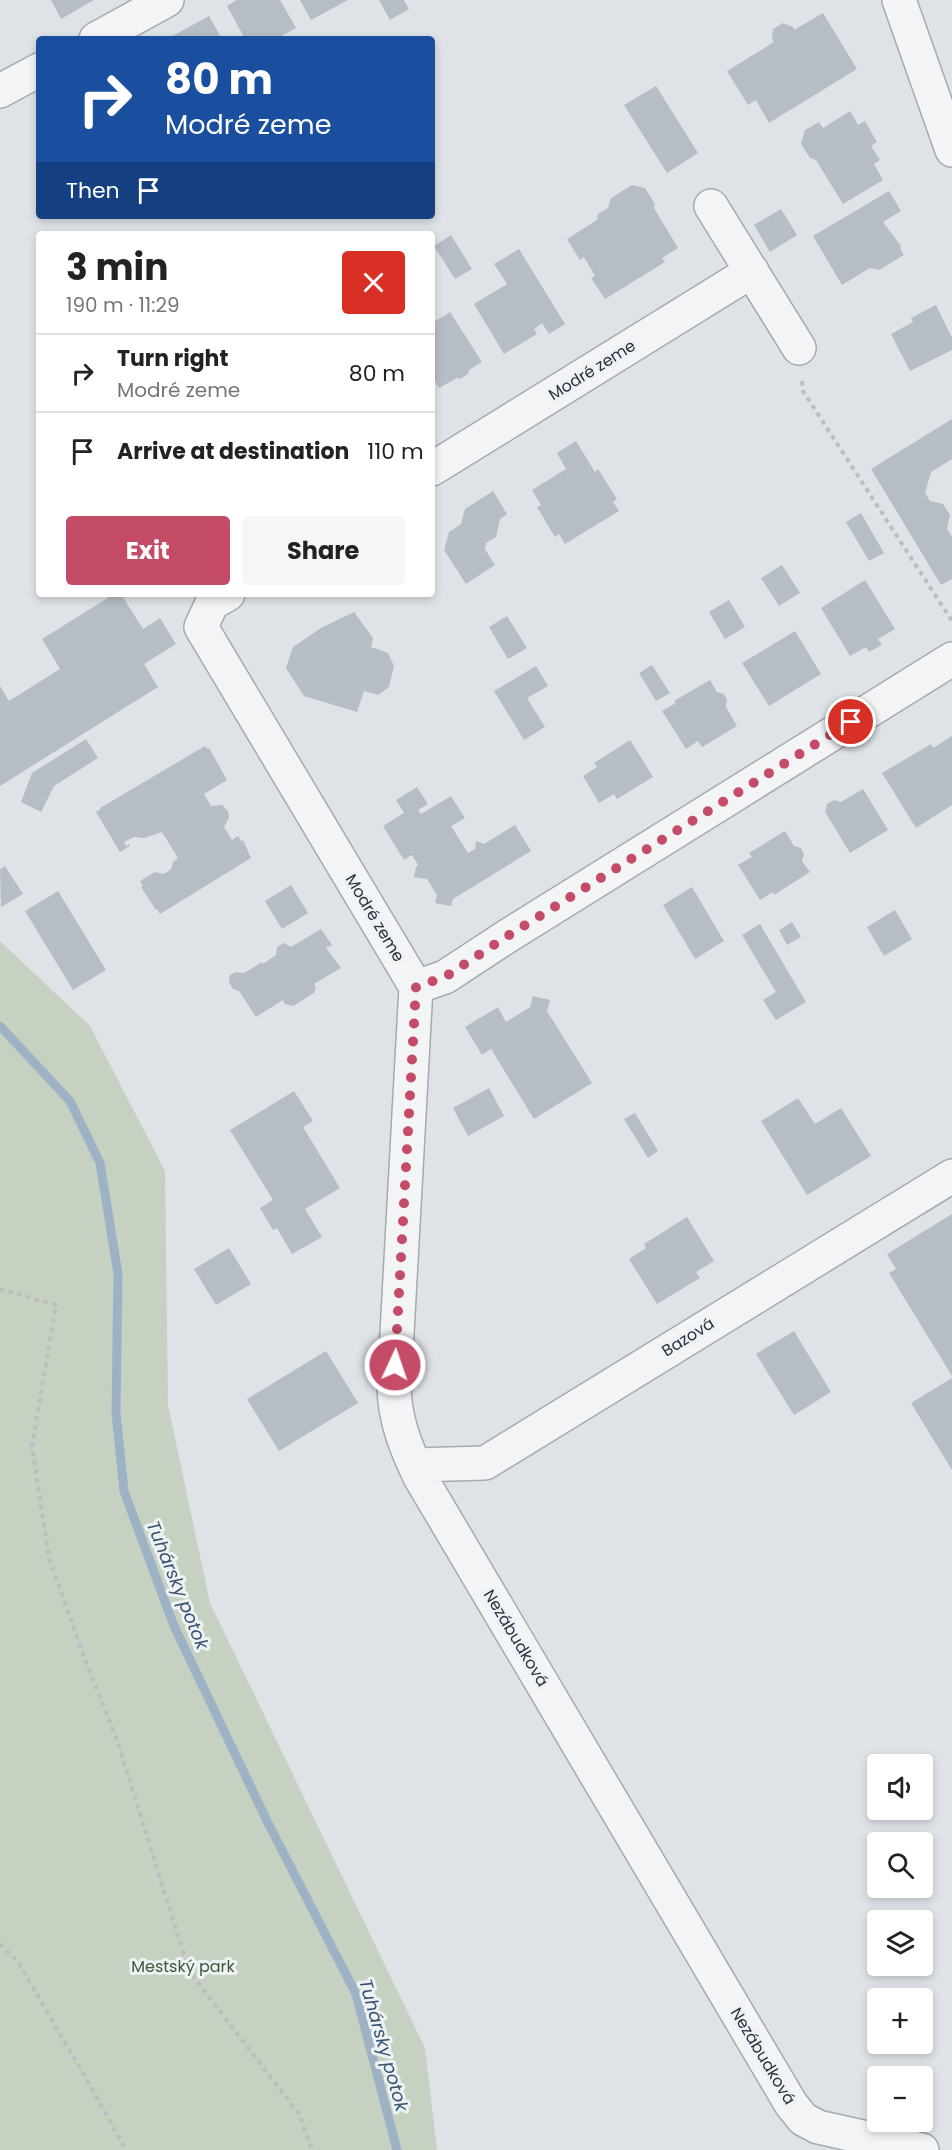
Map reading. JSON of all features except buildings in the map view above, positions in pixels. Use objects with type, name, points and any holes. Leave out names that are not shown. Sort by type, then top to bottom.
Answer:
[{"type":"street","points":[[101,36],[167,0]]},
{"type":"street","points":[[899,0],[952,150]]},
{"type":"street","points":[[0,92],[36,72]]},
{"type":"street","points":[[711,206],[799,348]]},
{"type":"street","name":"Modré zeme","points":[[435,467],[752,271]]},
{"type":"street","name":"Modré zeme","points":[[223,597],[212,603],[201,627],[416,987]]},
{"type":"street","points":[[416,987],[445,977],[952,659]]},
{"type":"street","name":"Nezábudková","points":[[416,987],[394,1388],[397,1416],[404,1444],[791,2104],[803,2119],[818,2127],[921,2150]]},
{"type":"street","name":"Bazová","points":[[415,1465],[485,1463],[952,1176]]},
{"type":"path","points":[[799,348],[803,391],[952,621]]},
{"type":"path","points":[[0,1290],[56,1305],[32,1446],[49,1558],[117,1740],[189,1971],[299,2114],[312,2150]]},
{"type":"path","points":[[0,1944],[18,1962],[126,2150]]},
{"type":"green space","name":"Mestský park","points":[[0,941],[90,1026],[165,1171],[168,1405],[210,1603],[425,2048],[437,2150],[0,2150]]},
{"type":"waterway","name":"Tuhársky potok","points":[[0,1026],[70,1101],[100,1163],[118,1274],[116,1413],[124,1491],[174,1626],[268,1823],[356,1994],[397,2150]]},
{"type":"route","points":[[395,1365],[416,987],[445,977],[851,722]]}]
